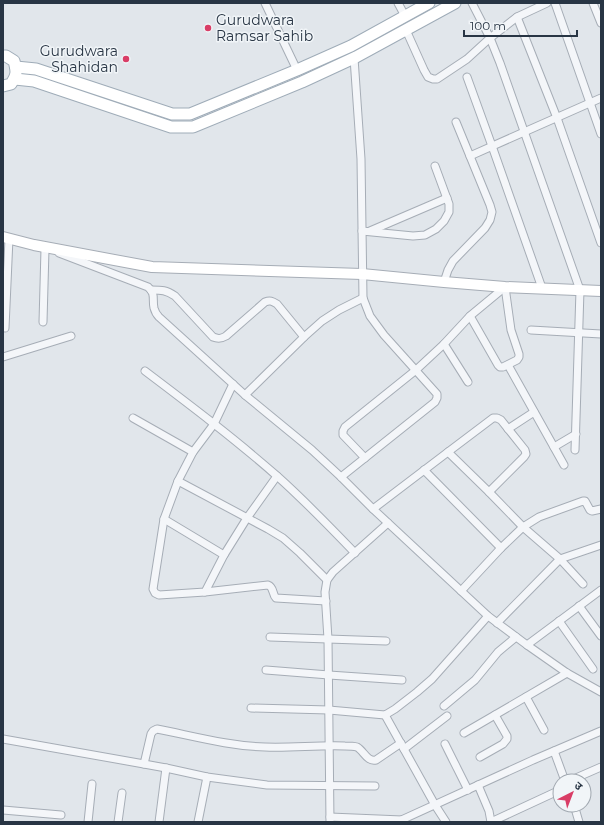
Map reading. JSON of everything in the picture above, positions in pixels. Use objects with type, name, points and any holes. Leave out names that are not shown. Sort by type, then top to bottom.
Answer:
[{"type":"main road","points":[[16,67],[36,69],[172,114],[190,114],[351,46],[429,3],[435,14]]},
{"type":"main road","points":[[7,87],[34,81],[171,127],[193,127],[302,82],[354,58],[454,3]]},
{"type":"main road","points":[[3,56],[6,56],[14,61],[16,67],[16,72],[7,87]]},
{"type":"main road","points":[[6,237],[34,245],[152,266],[362,274],[505,287],[601,291]]},
{"type":"street","points":[[265,3],[296,70]]},
{"type":"street","points":[[398,3],[405,16]]},
{"type":"street","points":[[472,3],[490,38],[500,63],[580,290],[575,450]]},
{"type":"street","points":[[406,30],[424,70],[432,79],[437,79],[467,59],[490,38],[517,17],[547,3]]},
{"type":"street","points":[[555,3],[601,134]]},
{"type":"street","points":[[593,3],[601,22]]},
{"type":"street","points":[[517,17],[557,118],[601,243]]},
{"type":"street","points":[[341,477],[436,402],[438,398],[437,394],[384,335],[370,316],[363,298],[362,274],[365,231],[354,58]]},
{"type":"street","points":[[467,77],[542,288]]},
{"type":"street","points":[[470,156],[601,98]]},
{"type":"street","points":[[444,282],[453,261],[484,228],[490,220],[492,212],[456,122]]},
{"type":"street","points":[[365,231],[413,236],[425,235],[436,229],[444,221],[449,212],[449,204],[435,166]]},
{"type":"street","points":[[365,231],[447,198]]},
{"type":"street","points":[[5,328],[6,237]]},
{"type":"street","points":[[34,245],[126,278],[152,290],[163,290],[169,292],[175,296],[213,337],[218,339],[226,336],[268,300],[277,304],[304,337]]},
{"type":"street","points":[[43,322],[45,248]]},
{"type":"street","points":[[365,458],[343,435],[342,431],[345,427],[416,370],[444,344],[470,316],[505,287]]},
{"type":"street","points":[[470,316],[500,367],[517,360],[519,354],[511,330],[505,287]]},
{"type":"street","points":[[152,290],[154,295],[155,310],[159,317],[245,395],[312,450],[372,509],[460,591],[488,616],[527,645],[568,673],[601,692]]},
{"type":"street","points":[[245,395],[322,321],[339,310],[363,298]]},
{"type":"street","points":[[531,330],[601,334]]},
{"type":"street","points":[[3,357],[71,336]]},
{"type":"street","points":[[444,344],[468,382]]},
{"type":"street","points":[[508,365],[564,465]]},
{"type":"street","points":[[145,371],[214,424],[277,476],[355,553]]},
{"type":"street","points":[[233,384],[214,424],[193,452],[178,481],[164,519],[153,589],[155,593],[159,595],[205,592],[268,585],[271,586],[273,595],[276,598],[326,600]]},
{"type":"street","points":[[508,429],[534,412]]},
{"type":"street","points":[[133,418],[193,452]]},
{"type":"street","points":[[372,509],[493,418],[497,418],[501,420],[526,450],[526,454],[489,492]]},
{"type":"street","points":[[554,447],[576,434]]},
{"type":"street","points":[[448,452],[523,527],[560,559],[583,584]]},
{"type":"street","points":[[424,470],[501,548]]},
{"type":"street","points":[[205,592],[224,556],[247,518],[277,476]]},
{"type":"street","points":[[178,481],[283,538],[327,580]]},
{"type":"street","points":[[460,591],[523,527],[539,517],[583,501],[585,501],[590,510],[601,509]]},
{"type":"street","points":[[164,519],[224,556]]},
{"type":"street","points":[[388,523],[333,572],[327,580],[325,592],[329,675],[330,820],[400,821],[601,731]]},
{"type":"street","points":[[497,623],[560,559],[601,545]]},
{"type":"street","points":[[527,645],[601,590]]},
{"type":"street","points":[[580,606],[601,636]]},
{"type":"street","points":[[251,708],[329,710],[385,714],[401,705],[432,679],[488,616]]},
{"type":"street","points":[[559,621],[593,669]]},
{"type":"street","points":[[270,637],[386,642]]},
{"type":"street","points":[[444,706],[475,680],[498,652],[516,637]]},
{"type":"street","points":[[266,670],[402,680]]},
{"type":"street","points":[[464,733],[568,673]]},
{"type":"street","points":[[526,697],[544,730]]},
{"type":"street","points":[[385,714],[435,805],[446,822]]},
{"type":"street","points":[[480,757],[503,744],[507,739],[507,736],[495,715]]},
{"type":"street","points":[[144,764],[151,734],[157,729],[229,744],[266,747],[351,746],[357,747],[369,759],[376,760],[402,746],[447,716]]},
{"type":"street","points":[[3,739],[166,768],[207,777],[267,785],[375,786]]},
{"type":"street","points":[[445,744],[468,790]]},
{"type":"street","points":[[554,751],[562,773]]},
{"type":"street","points":[[587,773],[601,767]]},
{"type":"street","points":[[159,822],[166,768]]},
{"type":"street","points":[[198,822],[207,777]]},
{"type":"street","points":[[88,822],[92,784]]},
{"type":"street","points":[[478,785],[489,811],[491,822],[552,794]]},
{"type":"street","points":[[118,822],[122,793]]},
{"type":"street","points":[[3,810],[61,814]]},
{"type":"place","name":"Gurudwara Ramsar Sahib","points":[[208,28]]},
{"type":"place","name":"Gurudwara Shahidan","points":[[126,59]]}]
